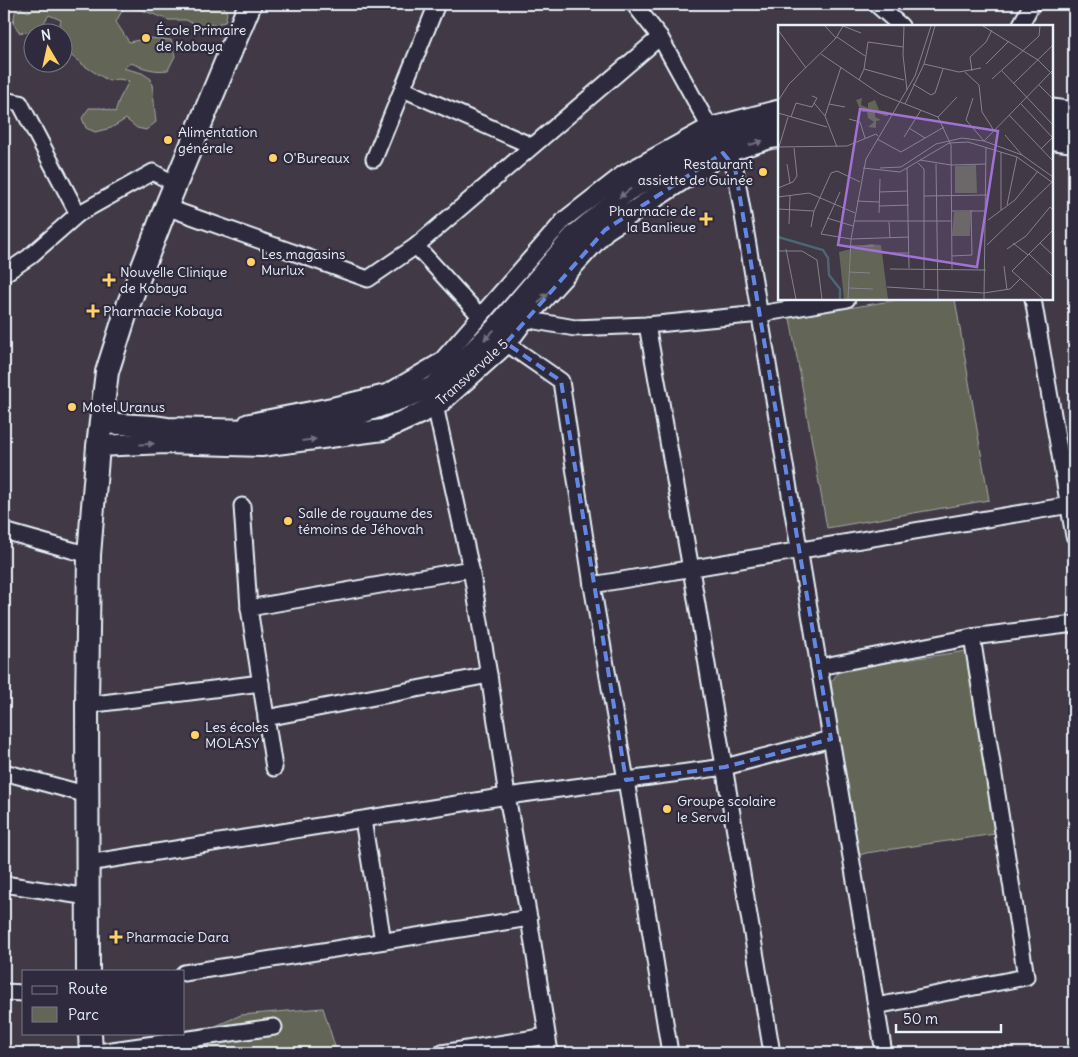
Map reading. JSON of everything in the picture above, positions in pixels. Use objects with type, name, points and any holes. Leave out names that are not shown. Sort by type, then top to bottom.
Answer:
[{"type":"main road","points":[[88,970],[87,705],[90,555],[100,423],[107,372],[128,303],[250,4]]},
{"type":"main road","name":"Transvervale 5","points":[[100,423],[167,428],[252,430],[342,420],[433,397],[452,372],[496,328],[574,236],[626,191],[716,140],[757,126],[778,122]]},
{"type":"main road","points":[[1053,124],[1074,127]]},
{"type":"main road","name":"Transvervale 5","points":[[98,446],[166,443],[261,446],[383,430],[433,397],[506,343],[524,319],[605,230],[716,140],[778,137]]},
{"type":"main road","points":[[1053,139],[1074,142]]},
{"type":"main road","points":[[90,1034],[91,1053]]},
{"type":"street","points":[[374,159],[437,4]]},
{"type":"street","points":[[634,4],[660,37],[716,140],[735,168],[884,1053]]},
{"type":"street","points":[[876,4],[900,25]]},
{"type":"street","points":[[1021,25],[1032,4]]},
{"type":"street","points":[[166,207],[368,279],[416,246],[660,37]]},
{"type":"street","points":[[403,89],[532,146]]},
{"type":"street","points":[[4,100],[20,103],[78,214]]},
{"type":"street","points":[[1053,107],[1074,110]]},
{"type":"street","name":"Transvervale 5","points":[[167,428],[244,423],[388,392],[441,361],[566,219],[624,173],[716,140],[778,109]]},
{"type":"street","points":[[4,274],[29,257],[78,214],[153,172],[175,184]]},
{"type":"street","points":[[416,246],[480,316]]},
{"type":"street","points":[[524,319],[575,328],[647,325],[760,314],[842,300]]},
{"type":"street","points":[[1033,300],[1074,536]]},
{"type":"street","points":[[647,325],[691,568],[772,1053]]},
{"type":"street","points":[[506,343],[561,381],[592,585],[670,1053]]},
{"type":"street","points":[[433,397],[471,569],[550,1053]]},
{"type":"street","points":[[242,506],[249,608],[274,768]]},
{"type":"street","points":[[592,585],[1070,506]]},
{"type":"street","points":[[4,531],[90,555]]},
{"type":"street","points":[[249,608],[471,569]]},
{"type":"street","points":[[819,667],[972,637],[1074,624]]},
{"type":"street","points":[[876,1006],[1026,977],[972,637]]},
{"type":"street","points":[[266,718],[489,675]]},
{"type":"street","points":[[87,705],[261,683]]},
{"type":"street","points":[[88,863],[507,796],[725,767],[831,739]]},
{"type":"street","points":[[4,772],[88,795]]},
{"type":"street","points":[[363,820],[382,941]]},
{"type":"street","points":[[4,884],[88,897]]},
{"type":"street","points":[[185,973],[529,918]]},
{"type":"street","points":[[4,992],[22,993]]},
{"type":"street","points":[[91,1053],[274,1027]]},
{"type":"street","points":[[442,1053],[547,1036]]},
{"type":"highlighted area","points":[[723,153],[735,168],[831,739],[725,767],[626,780],[561,381],[506,343],[605,230]]},
{"type":"green space","points":[[37,4],[182,4],[189,9],[192,4],[223,4],[227,13],[225,22],[200,27],[186,20],[169,20],[142,10],[124,7],[116,22],[129,42],[149,38],[171,40],[175,56],[168,70],[149,69],[131,63],[123,68],[142,73],[151,79],[156,122],[146,130],[137,128],[126,119],[111,128],[95,132],[86,128],[82,118],[89,108],[102,108],[115,112],[129,81],[118,79],[109,81],[72,56],[72,22],[60,22],[61,20],[49,15],[44,22],[22,22],[22,33],[20,33],[13,23],[15,12],[20,8],[29,12]]},
{"type":"green space","points":[[896,300],[955,300],[989,500],[827,528],[790,318]]},
{"type":"green space","points":[[967,651],[995,834],[866,853],[857,856],[831,682],[841,669]]},
{"type":"green space","points":[[323,1008],[337,1053],[153,1053],[241,1015]]},
{"type":"place","name":"École Primaire de Kobaya","points":[[146,38]]},
{"type":"place","name":"Alimentation générale","points":[[168,140]]},
{"type":"place","name":"O'Bureaux","points":[[273,158]]},
{"type":"place","name":"Restaurant assiette de Guinée","points":[[763,172]]},
{"type":"place","name":"Pharmacie de la Banlieue","points":[[706,219]]},
{"type":"place","name":"Les magasins Murlux","points":[[251,262]]},
{"type":"place","name":"Nouvelle Clinique de Kobaya","points":[[109,280]]},
{"type":"place","name":"Pharmacie Kobaya","points":[[93,311]]},
{"type":"place","name":"Motel Uranus","points":[[72,407]]},
{"type":"place","name":"Salle de royaume des témoins de Jéhovah","points":[[288,521]]},
{"type":"place","name":"Les écoles MOLASY","points":[[195,735]]},
{"type":"place","name":"Groupe scolaire le Serval","points":[[667,809]]},
{"type":"place","name":"Pharmacie Dara","points":[[116,937]]}]
